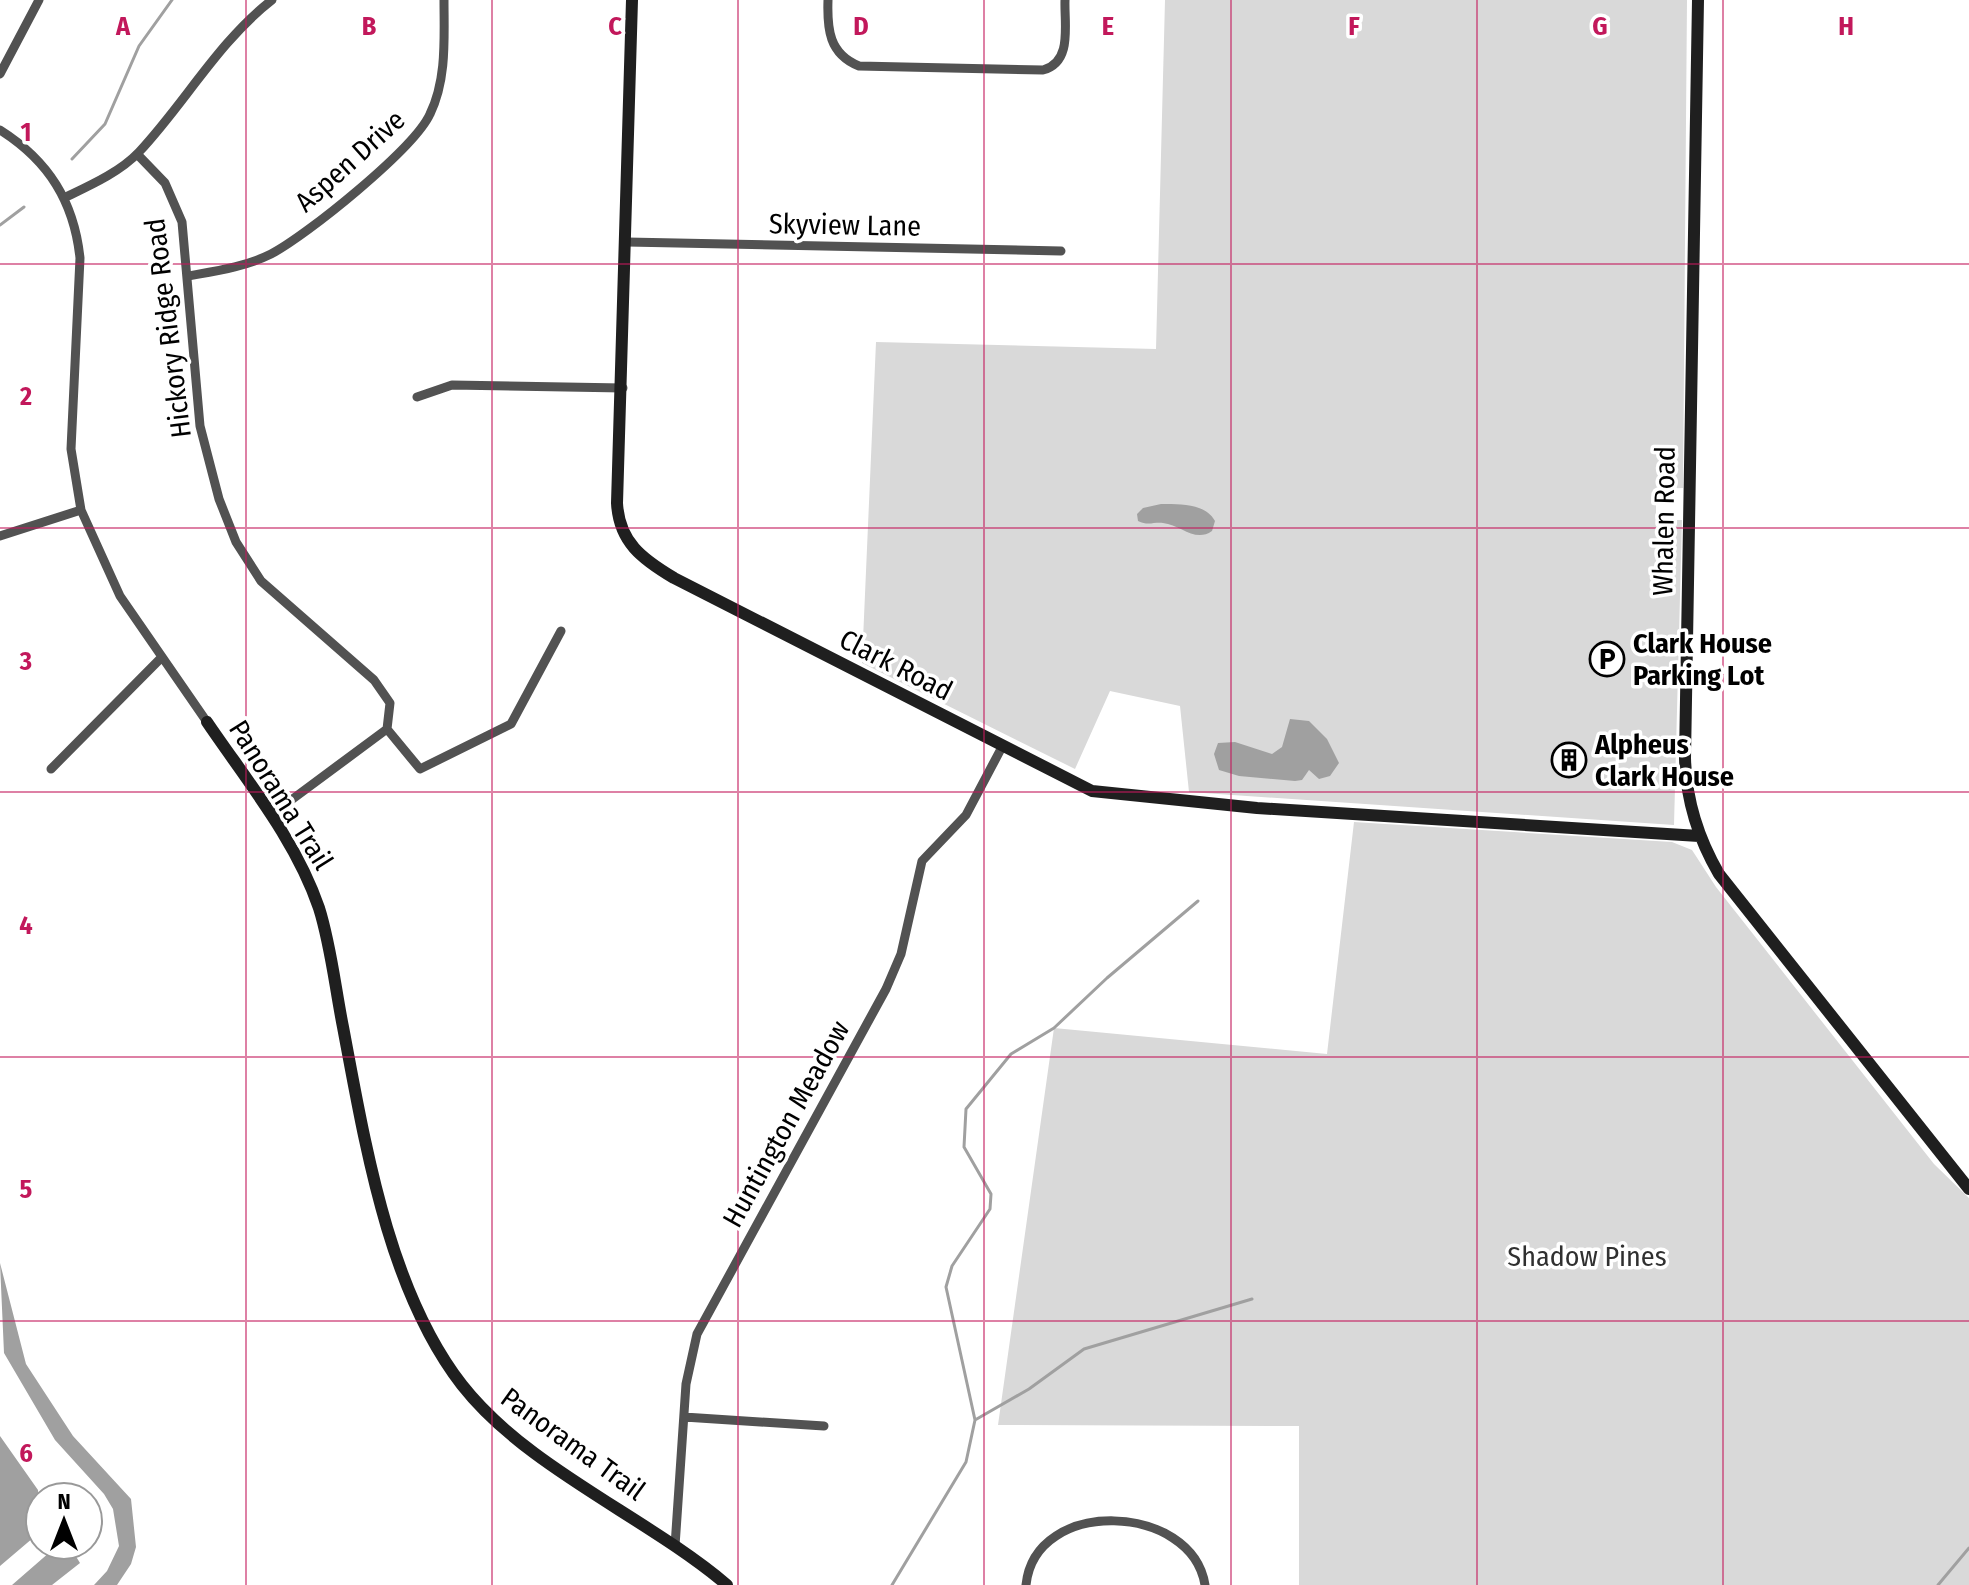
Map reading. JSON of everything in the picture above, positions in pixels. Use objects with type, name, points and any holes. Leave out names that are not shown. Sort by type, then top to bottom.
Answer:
[{"type":"street","points":[[0,74],[39,0]]},
{"type":"street","points":[[66,197],[105,177],[137,154],[247,22],[272,0]]},
{"type":"street","name":"Aspen Drive","points":[[188,276],[239,266],[271,254],[308,229],[410,143],[430,115],[440,85],[444,0]]},
{"type":"street","name":"Clark Road","points":[[632,0],[618,517],[634,550],[674,578],[1078,786],[1119,796],[1699,836]]},
{"type":"street","points":[[828,0],[831,39],[841,55],[859,66],[1043,70],[1053,67],[1062,56],[1065,0]]},
{"type":"street","name":"Whalen Road","points":[[1698,0],[1685,766],[1690,804],[1699,836],[1719,874],[1969,1189]]},
{"type":"street","name":"Panorama Trail","points":[[0,130],[31,153],[66,197],[77,233],[80,258],[71,449],[81,510],[120,596],[271,815],[302,869],[319,908],[381,1201],[395,1248],[432,1337],[462,1384],[493,1418],[566,1474],[675,1546],[727,1585]]},
{"type":"street","name":"Hickory Ridge Road","points":[[137,154],[156,172],[174,198],[182,222],[200,426],[215,485],[236,542],[248,563],[274,594],[382,687],[391,710],[387,729]]},
{"type":"street","name":"Skyview Lane","points":[[627,242],[1061,251]]},
{"type":"street","points":[[417,397],[452,385],[623,388]]},
{"type":"street","points":[[0,536],[81,510]]},
{"type":"street","points":[[271,815],[387,729],[420,769],[506,728],[526,701],[561,631]]},
{"type":"street","points":[[51,769],[162,657]]},
{"type":"street","name":"Huntington Meadow","points":[[675,1546],[690,1357],[697,1334],[886,989],[901,954],[922,861],[966,815],[1002,747]]},
{"type":"street","points":[[684,1417],[824,1426]]},
{"type":"street","points":[[1026,1585],[1034,1557],[1062,1531],[1077,1526],[1132,1521],[1156,1528],[1185,1549],[1198,1565],[1205,1585]]},
{"type":"green space","points":[[1165,0],[1687,0],[1683,488],[1656,489],[1656,520],[1682,520],[1674,825],[1189,792],[1180,706],[1110,691],[1075,769],[862,663],[876,342],[1156,349]]},
{"type":"green space","name":"Shadow Pines","points":[[1354,822],[1672,842],[1692,850],[1716,887],[1934,1164],[1969,1198],[1969,1585],[1299,1585],[1299,1426],[998,1425],[1054,1028],[1327,1054]]},
{"type":"shaded area","points":[[1161,504],[1191,506],[1205,511],[1215,521],[1212,531],[1200,535],[1170,524],[1138,521],[1137,514],[1143,508]]},
{"type":"shaded area","points":[[1290,719],[1309,721],[1327,739],[1339,763],[1330,776],[1319,779],[1309,770],[1302,780],[1295,781],[1239,776],[1219,770],[1214,754],[1218,743],[1235,742],[1272,754],[1282,747]]},
{"type":"shaded area","points":[[0,1263],[26,1364],[73,1436],[131,1499],[136,1547],[131,1564],[117,1585],[94,1585],[107,1571],[119,1546],[113,1509],[104,1494],[104,1481],[92,1481],[55,1440],[4,1353]]},
{"type":"shaded area","points":[[0,1436],[32,1481],[24,1481],[24,1546],[0,1566]]},
{"type":"shaded area","points":[[40,1561],[80,1563],[52,1585],[12,1585]]},
{"type":"waterway","points":[[72,159],[105,124],[139,46],[172,0]]},
{"type":"waterway","points":[[0,225],[24,207]]},
{"type":"waterway","points":[[892,1585],[966,1462],[975,1420],[946,1287],[952,1266],[990,1209],[991,1194],[964,1147],[966,1109],[1011,1054],[1054,1028],[1107,978],[1198,901]]},
{"type":"waterway","points":[[975,1420],[1029,1389],[1084,1349],[1252,1299]]},
{"type":"waterway","points":[[1938,1585],[1969,1548]]},
{"type":"place","name":"Clark House Parking Lot","points":[[1607,659]]},
{"type":"place","name":"Alpheus Clark House","points":[[1569,760]]}]
